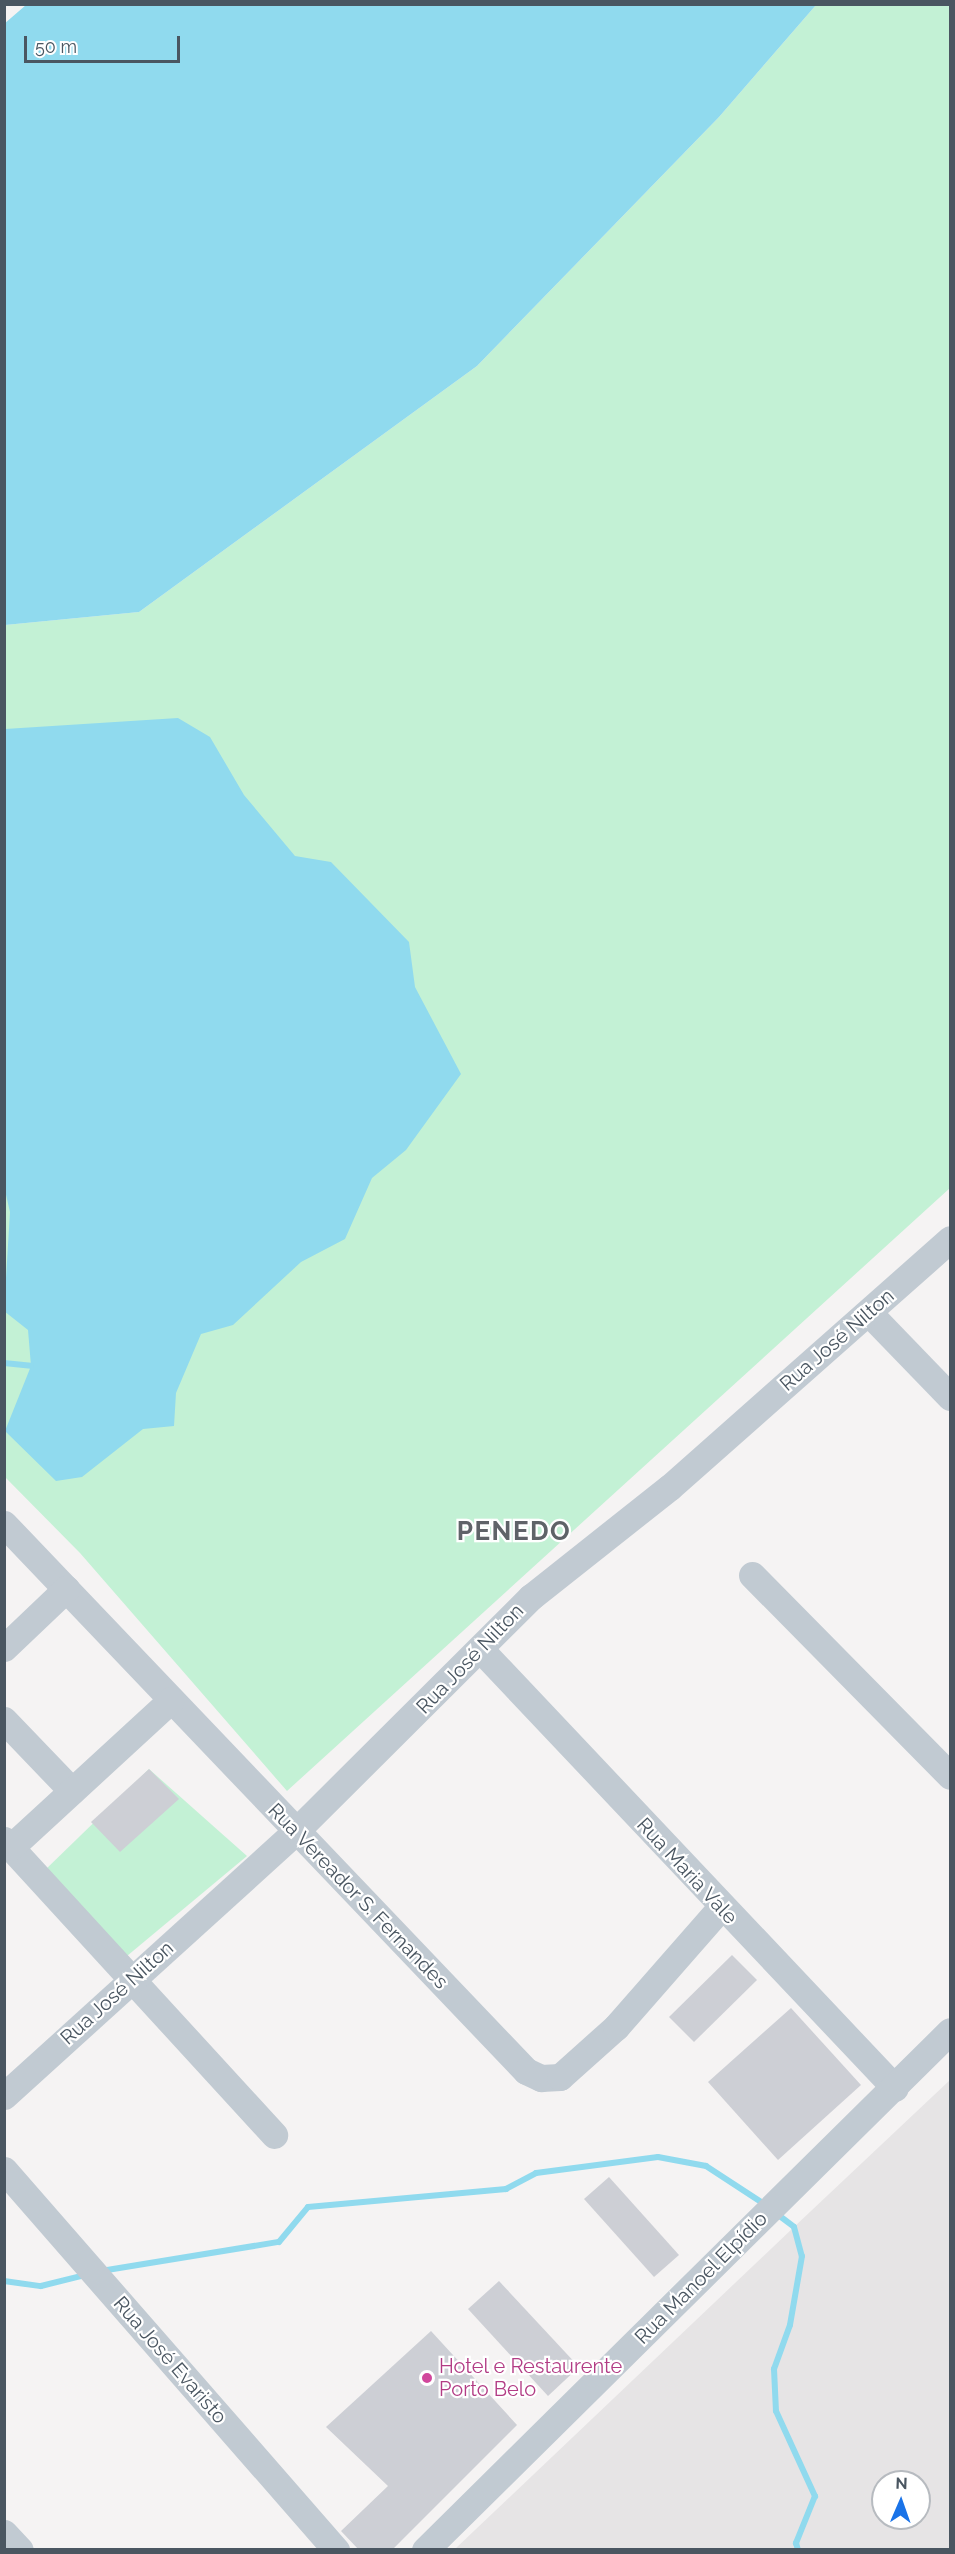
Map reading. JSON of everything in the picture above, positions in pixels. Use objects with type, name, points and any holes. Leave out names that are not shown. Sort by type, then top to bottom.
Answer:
[{"type":"street","name":"Rua José Nilton","points":[[4,2096],[296,1831],[482,1651],[531,1597],[670,1486],[951,1239]]},
{"type":"street","points":[[869,1313],[951,1397]]},
{"type":"street","name":"Rua Vereador S. Fernandes","points":[[4,1524],[526,2071],[541,2078],[560,2077],[616,2027],[721,1907]]},
{"type":"street","points":[[752,1575],[951,1776]]},
{"type":"street","points":[[4,1648],[66,1589]]},
{"type":"street","name":"Rua Maria Vale","points":[[482,1651],[721,1907],[895,2088]]},
{"type":"street","points":[[171,1700],[72,1791],[8,1843],[274,2135]]},
{"type":"street","points":[[4,1720],[72,1791]]},
{"type":"street","name":"Rua Manoel Elpídio","points":[[425,2550],[951,2031]]},
{"type":"street","name":"Rua José Evaristo","points":[[4,2170],[336,2550]]},
{"type":"street","points":[[4,2533],[20,2550]]},
{"type":"shaded area","points":[[950,2080],[950,2549],[455,2549],[794,2227]]},
{"type":"green space","points":[[816,5],[950,5],[950,1188],[287,1791],[80,1553],[5,1477],[5,625],[139,612],[477,366],[719,117]]},
{"type":"green space","points":[[149,1769],[247,1856],[127,1956],[44,1871]]},
{"type":"water","points":[[26,5],[816,5],[719,117],[477,366],[139,612],[5,625],[4,24]]},
{"type":"water","points":[[178,718],[210,737],[244,795],[295,856],[331,862],[409,942],[415,987],[461,1074],[406,1150],[372,1178],[345,1239],[301,1262],[233,1325],[201,1334],[176,1393],[174,1426],[143,1429],[82,1477],[56,1481],[5,1431],[31,1366],[28,1330],[4,1311],[10,1212],[4,1186],[5,729]]},
{"type":"building","points":[[149,1769],[179,1799],[120,1852],[91,1822]]},
{"type":"building","points":[[732,1955],[757,1980],[694,2042],[669,2017]]},
{"type":"building","points":[[791,2008],[861,2085],[778,2160],[708,2082]]},
{"type":"building","points":[[609,2177],[679,2255],[654,2277],[584,2199]]},
{"type":"building","points":[[499,2281],[579,2367],[548,2396],[468,2309]]},
{"type":"building","name":"Hotel e Restaurente Porto Belo","points":[[431,2331],[517,2425],[392,2550],[359,2550],[341,2531],[388,2486],[326,2427]]},
{"type":"waterway","points":[[4,1363],[31,1366]]},
{"type":"waterway","points":[[101,2271],[279,2242],[308,2207],[506,2189],[536,2173],[658,2157],[706,2166],[764,2204]]},
{"type":"waterway","points":[[777,2214],[794,2227],[802,2256],[790,2325],[774,2369],[776,2411],[815,2496],[796,2543],[798,2550]]},
{"type":"waterway","points":[[4,2281],[41,2286],[85,2275]]},
{"type":"place","name":"Hotel e Restaurente Porto Belo","points":[[427,2378]]},
{"type":"district","name":"PENEDO","points":[[514,1532]]}]
